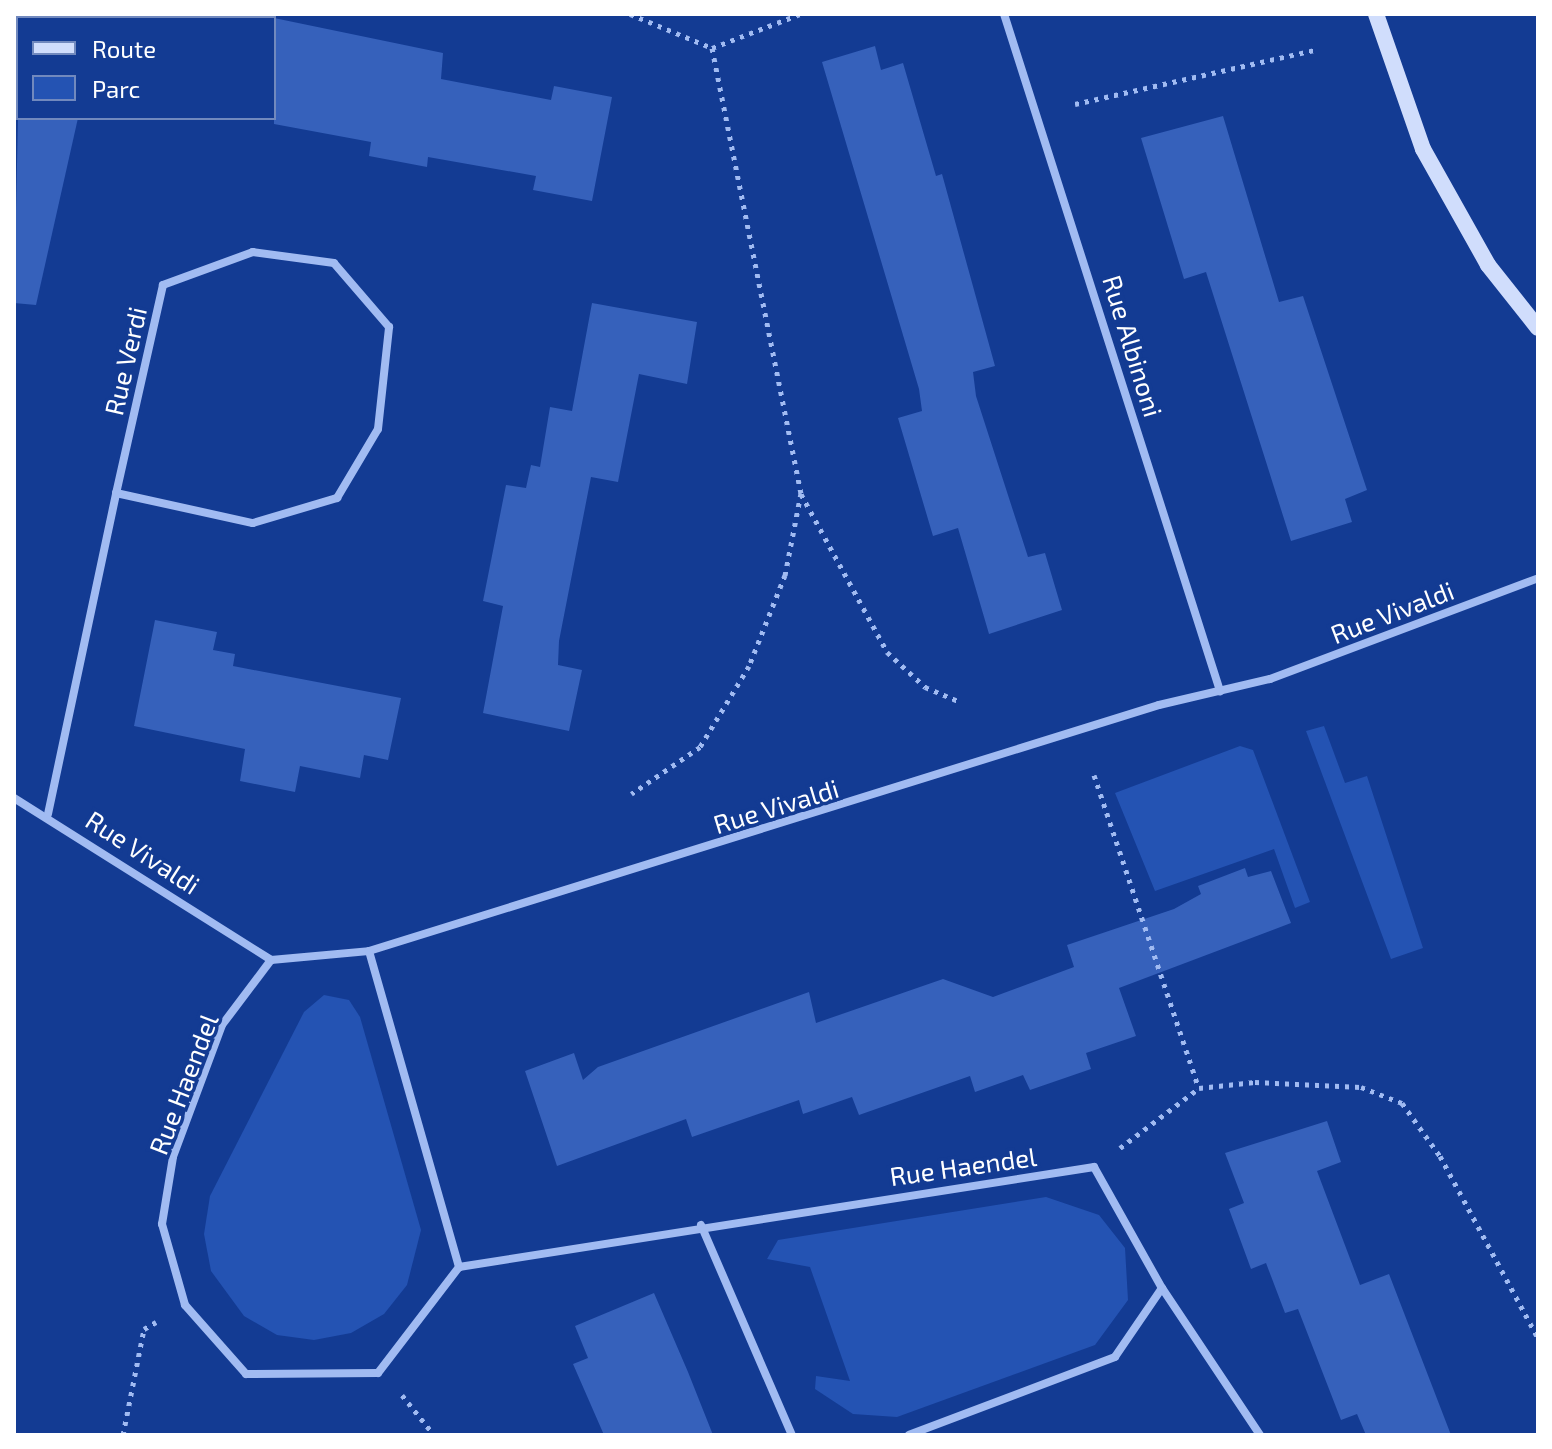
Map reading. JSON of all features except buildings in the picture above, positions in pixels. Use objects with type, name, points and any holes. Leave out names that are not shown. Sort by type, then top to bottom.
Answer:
[{"type":"street","name":"Rue Albinoni","points":[[1004,14],[1220,691]]},
{"type":"street","points":[[1376,14],[1423,149],[1488,265],[1538,328]]},
{"type":"street","name":"Rue Verdi","points":[[48,814],[116,493],[163,285],[253,252],[334,263],[389,327],[378,429],[337,498],[253,523],[116,493]]},
{"type":"street","name":"Rue Vivaldi","points":[[14,798],[48,814],[271,960],[369,951],[1220,691],[1538,578]]},
{"type":"street","points":[[369,951],[459,1267],[378,1373]]},
{"type":"street","name":"Rue Haendel","points":[[271,960],[222,1025],[173,1157],[162,1224],[185,1305],[246,1374],[378,1373]]},
{"type":"street","points":[[1094,1167],[1162,1288],[1260,1435]]},
{"type":"street","name":"Rue Haendel","points":[[459,1267],[701,1225],[1094,1167]]},
{"type":"street","points":[[701,1225],[792,1435]]},
{"type":"street","points":[[909,1435],[1115,1357],[1162,1288]]},
{"type":"path","points":[[630,14],[712,48],[800,14]]},
{"type":"path","points":[[712,48],[801,493],[887,652],[925,687],[958,701]]},
{"type":"path","points":[[1075,104],[1314,50]]},
{"type":"path","points":[[631,794],[700,747],[749,666],[785,575],[801,493]]},
{"type":"path","points":[[1094,775],[1199,1088]]},
{"type":"path","points":[[1094,1167],[1199,1088],[1255,1082],[1361,1087],[1402,1103],[1440,1156],[1538,1338]]},
{"type":"path","points":[[123,1435],[144,1329],[185,1305]]},
{"type":"path","points":[[378,1373],[424,1414],[434,1435]]},
{"type":"green space","points":[[1324,726],[1345,783],[1367,776],[1423,948],[1391,959],[1306,731]]},
{"type":"green space","points":[[1240,746],[1253,750],[1310,902],[1295,908],[1274,849],[1155,891],[1115,793]]},
{"type":"green space","points":[[324,995],[349,1000],[360,1017],[421,1230],[407,1285],[384,1314],[351,1333],[314,1340],[277,1335],[244,1316],[211,1271],[204,1234],[210,1196],[304,1012]]},
{"type":"green space","points":[[1046,1197],[1099,1215],[1125,1248],[1128,1300],[1095,1345],[897,1417],[853,1414],[815,1389],[816,1376],[850,1381],[810,1267],[767,1259],[778,1240]]}]
